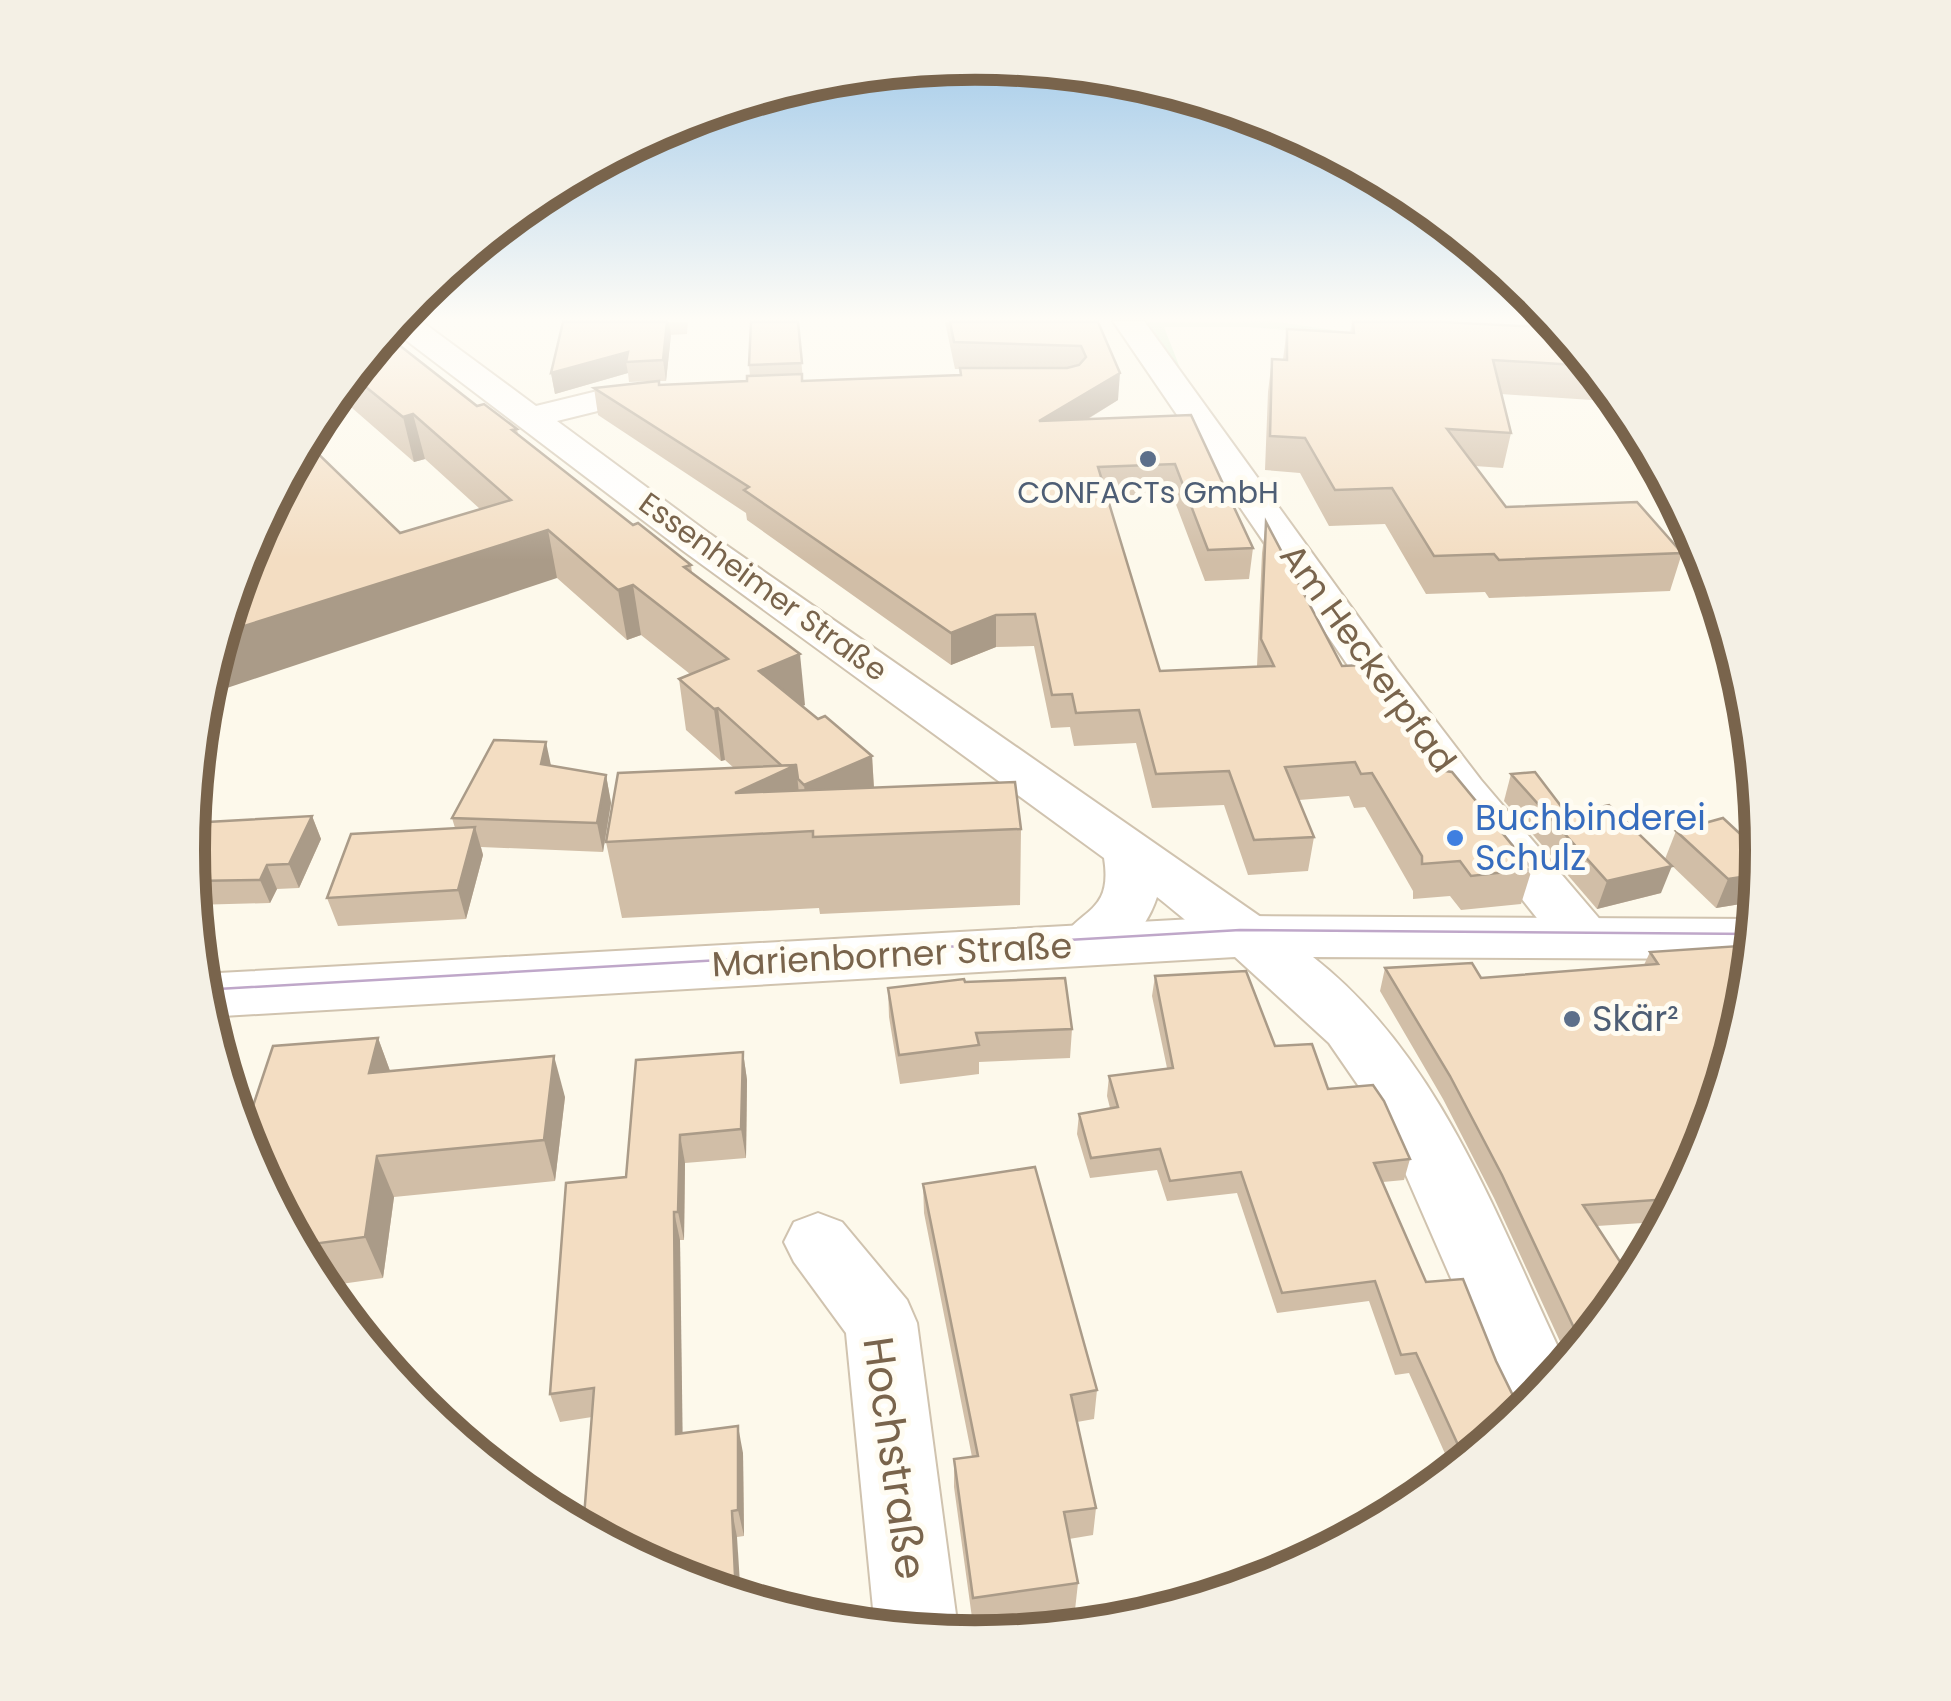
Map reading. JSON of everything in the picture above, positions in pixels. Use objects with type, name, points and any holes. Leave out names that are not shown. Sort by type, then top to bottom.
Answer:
[{"type":"street","name":"Essenheimer Straße","points":[[508,400],[696,542],[1248,936],[1302,980],[1350,1028],[1410,1109],[1534,1381]]},
{"type":"street","points":[[532,418],[601,400]]},
{"type":"street","name":"Am Heckerpfad","points":[[1184,400],[1463,792],[1583,938]]},
{"type":"street","points":[[1086,944],[1112,925],[1128,906],[1135,877],[1128,850]]},
{"type":"street","name":"Marienborner Straße","points":[[219,994],[1248,936],[1740,938]]},
{"type":"street","name":"Hochstraße","points":[[818,1242],[881,1323],[916,1618]]},
{"type":"building","points":[[382,400],[470,400],[477,406],[484,404],[633,525],[638,523],[691,565],[684,567],[800,654],[759,671],[818,719],[825,716],[872,756],[804,785],[798,779],[796,765],[782,766],[718,708],[714,709],[679,679],[728,659],[633,585],[618,590],[548,530],[238,628],[284,510],[316,452],[400,533],[511,500],[413,414],[403,417]]},
{"type":"building","points":[[613,400],[1074,400],[1039,421],[1191,415],[1253,548],[1208,550],[1175,464],[1098,467],[1160,671],[1274,666],[1261,639],[1266,522],[1342,666],[1364,665],[1372,681],[1381,680],[1432,769],[1452,772],[1532,869],[1471,876],[1460,861],[1422,864],[1422,856],[1372,773],[1361,774],[1355,762],[1285,767],[1314,837],[1254,840],[1229,771],[1156,774],[1139,710],[1076,713],[1072,694],[1052,695],[1035,614],[996,615],[951,633],[744,490],[749,487]]},
{"type":"building","points":[[1271,400],[1503,400],[1511,433],[1447,429],[1506,507],[1637,502],[1682,553],[1499,560],[1494,554],[1434,556],[1392,488],[1335,490],[1305,438],[1270,436]]},
{"type":"building","points":[[494,740],[546,742],[541,764],[606,775],[597,823],[452,818]]},
{"type":"building","points":[[796,765],[735,793],[1015,782],[1021,829],[813,837],[813,831],[606,842],[618,773]]},
{"type":"building","points":[[1535,772],[1567,814],[1609,805],[1672,866],[1607,881],[1511,774]]},
{"type":"building","points":[[312,816],[289,864],[267,865],[260,880],[206,881],[206,822]]},
{"type":"building","points":[[1723,818],[1746,839],[1745,876],[1728,879],[1676,831]]},
{"type":"building","points":[[475,827],[458,890],[327,898],[351,834]]},
{"type":"building","points":[[1740,946],[1720,1050],[1687,1145],[1662,1199],[1583,1205],[1624,1267],[1576,1333],[1502,1175],[1450,1076],[1385,968],[1472,963],[1481,978],[1658,964],[1650,952]]},
{"type":"building","points":[[1246,971],[1275,1046],[1312,1044],[1328,1089],[1373,1085],[1384,1101],[1410,1159],[1374,1163],[1426,1282],[1463,1279],[1515,1400],[1464,1446],[1459,1447],[1416,1353],[1401,1355],[1375,1281],[1282,1293],[1241,1172],[1170,1181],[1160,1149],[1091,1158],[1079,1114],[1118,1107],[1109,1076],[1173,1068],[1155,976]]},
{"type":"building","points":[[1065,978],[1072,1029],[976,1033],[979,1045],[899,1055],[888,988],[964,979],[965,982]]},
{"type":"building","points":[[378,1038],[369,1073],[554,1056],[544,1140],[377,1156],[365,1237],[313,1244],[284,1191],[251,1111],[273,1046]]},
{"type":"building","points":[[743,1052],[741,1129],[680,1135],[678,1212],[674,1212],[676,1434],[738,1426],[738,1510],[732,1511],[735,1582],[635,1542],[584,1514],[594,1388],[550,1394],[566,1183],[626,1177],[636,1060]]},
{"type":"building","points":[[1035,1167],[1097,1390],[1071,1395],[1096,1508],[1064,1512],[1078,1583],[973,1598],[954,1459],[978,1456],[923,1184]]},
{"type":"tram line","points":[[218,989],[1240,930],[1741,934]]},
{"type":"place","name":"CONFACTs GmbH","points":[[1148,459]]},
{"type":"place","name":"Buchbinderei Schulz","points":[[1455,838]]},
{"type":"place","name":"Skär²","points":[[1572,1019]]}]
